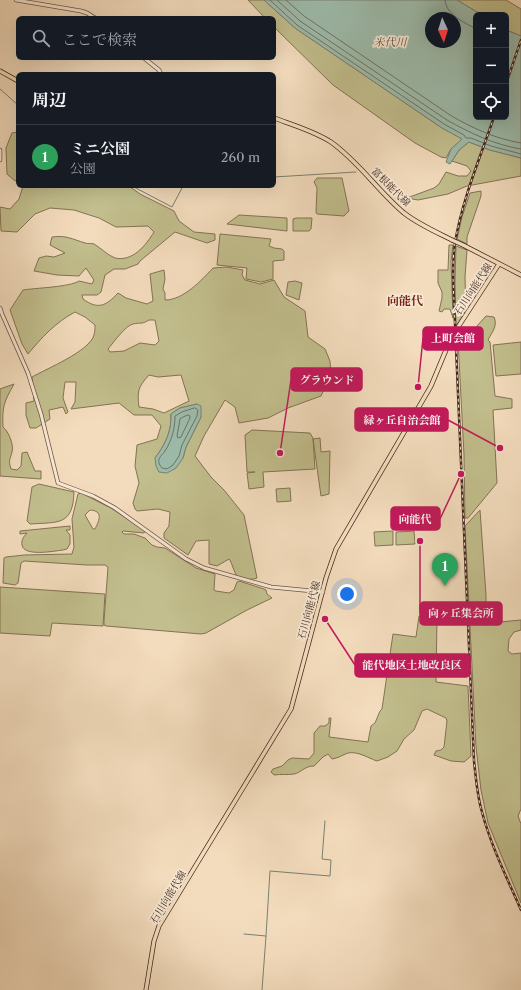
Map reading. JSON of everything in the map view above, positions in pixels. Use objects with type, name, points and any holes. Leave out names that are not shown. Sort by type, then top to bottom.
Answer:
[{"type":"main road","points":[[0,71],[16,80]]},
{"type":"main road","name":"富根能代線","points":[[276,119],[330,142],[361,168],[403,212],[463,246],[499,264]]},
{"type":"main road","name":"石川向能代線","points":[[146,990],[154,941],[159,926],[291,709],[326,578],[336,549],[431,386],[451,338],[499,264],[521,275]]},
{"type":"street","points":[[16,0],[81,11],[92,16]]},
{"type":"street","points":[[146,60],[160,72]]},
{"type":"street","points":[[0,150],[0,160]]},
{"type":"street","points":[[0,308],[28,373],[41,414],[58,484],[93,496],[114,508],[186,559],[204,568],[271,587],[323,592]]},
{"type":"shaded area","points":[[248,0],[264,0],[295,28],[442,128],[463,139],[451,149],[446,158],[441,157],[415,143],[333,85],[276,29],[276,16],[263,16]]},
{"type":"shaded area","points":[[457,0],[506,0],[521,9],[521,36],[509,31],[509,12],[477,12]]},
{"type":"shaded area","points":[[16,132],[16,181],[7,174],[6,148],[12,133]]},
{"type":"shaded area","points":[[469,142],[490,150],[521,158],[521,176],[467,186],[448,194],[418,200],[407,198],[434,188],[439,184],[446,172],[458,176],[467,176],[471,171],[467,166],[452,161],[459,150]]},
{"type":"shaded area","points":[[317,178],[342,178],[349,211],[344,216],[317,214],[317,188],[314,182]]},
{"type":"shaded area","points":[[22,188],[132,188],[140,194],[174,211],[179,221],[194,232],[215,234],[215,240],[207,243],[175,232],[138,264],[125,269],[114,269],[105,275],[101,292],[97,295],[82,295],[83,299],[93,305],[106,304],[118,293],[126,298],[147,304],[153,301],[150,274],[164,270],[165,279],[163,289],[165,293],[165,300],[172,299],[191,289],[213,268],[227,267],[243,270],[242,275],[245,280],[260,284],[274,280],[284,297],[305,311],[308,337],[325,349],[330,361],[331,375],[321,396],[288,408],[268,418],[239,423],[235,407],[225,400],[204,436],[195,456],[244,515],[257,578],[247,579],[237,576],[229,559],[217,566],[209,564],[209,540],[196,541],[188,555],[164,538],[164,533],[169,526],[170,512],[158,509],[137,511],[135,509],[133,503],[139,483],[135,466],[137,445],[157,439],[161,426],[152,415],[134,415],[119,403],[71,409],[75,402],[76,382],[65,382],[63,398],[68,412],[66,414],[63,407],[49,410],[50,419],[36,428],[30,428],[26,415],[26,403],[34,401],[32,377],[67,359],[85,347],[91,341],[95,331],[95,325],[85,317],[75,312],[49,331],[28,354],[22,344],[10,310],[23,290],[60,286],[79,281],[92,284],[94,280],[86,268],[79,276],[57,275],[34,271],[39,258],[46,256],[54,257],[65,253],[50,245],[52,237],[65,237],[94,244],[112,257],[122,259],[133,255],[143,247],[154,232],[148,226],[116,227],[99,218],[74,210],[50,208],[35,214],[17,232],[1,231],[0,207],[10,209],[19,199]],"holes":[[[155,320],[159,341],[155,345],[140,343],[124,351],[110,352],[108,349],[130,325]],[[149,375],[158,377],[181,375],[189,401],[164,413],[153,409],[139,407],[138,397],[140,386]],[[197,404],[201,417],[186,447],[183,458],[155,458],[167,438],[171,414],[180,408]]]},
{"type":"shaded area","points":[[481,191],[481,196],[467,237],[467,244],[457,239],[462,217],[470,193]]},
{"type":"shaded area","points":[[239,215],[287,218],[287,231],[227,224]]},
{"type":"shaded area","points":[[312,218],[311,229],[309,231],[293,231],[293,219]]},
{"type":"shaded area","points":[[220,234],[271,239],[269,246],[282,249],[284,251],[284,260],[273,261],[273,279],[261,282],[246,279],[247,268],[217,265]]},
{"type":"shaded area","points":[[449,245],[453,245],[451,261],[453,318],[450,309],[444,309],[442,312],[439,311],[442,292],[438,283],[438,270],[448,270]]},
{"type":"shaded area","points":[[456,246],[467,250],[465,277],[466,311],[456,326],[455,281]]},
{"type":"shaded area","points":[[295,281],[302,283],[299,300],[286,295],[288,282]]},
{"type":"shaded area","points":[[486,316],[494,317],[495,320],[494,329],[488,340],[490,342],[495,396],[512,399],[512,408],[493,410],[497,483],[468,518],[465,518],[464,455],[458,340],[478,334],[477,326]]},
{"type":"shaded area","points":[[521,342],[521,374],[496,376],[493,345]]},
{"type":"shaded area","points":[[14,384],[3,409],[3,427],[12,442],[10,466],[11,469],[17,470],[21,466],[22,453],[27,452],[35,471],[41,471],[41,479],[0,476],[0,389]]},
{"type":"shaded area","points":[[252,430],[310,433],[313,438],[315,469],[263,472],[264,487],[249,489],[247,473],[255,472],[247,472],[245,435]]},
{"type":"shaded area","points":[[320,438],[321,452],[330,451],[329,494],[321,496],[313,439]]},
{"type":"shaded area","points":[[39,484],[74,492],[71,511],[67,517],[56,522],[49,523],[30,524],[27,521],[32,487]]},
{"type":"shaded area","points":[[290,488],[291,501],[277,502],[276,489]]},
{"type":"shaded area","points":[[81,493],[111,508],[145,531],[144,533],[123,531],[122,532],[124,534],[134,534],[145,538],[152,545],[165,548],[196,568],[215,574],[214,590],[229,593],[234,590],[237,582],[239,581],[266,590],[267,594],[272,598],[206,633],[201,634],[104,625],[108,567],[105,565],[24,561],[21,563],[18,583],[15,585],[3,583],[4,558],[6,557],[72,554],[74,547],[72,519],[78,494]],"holes":[[[90,510],[99,514],[99,519],[95,529],[93,529],[85,515]]]},
{"type":"shaded area","points":[[480,510],[486,609],[500,611],[500,622],[521,620],[521,630],[514,632],[509,639],[508,651],[512,654],[521,653],[521,809],[518,816],[521,824],[521,903],[488,823],[481,790],[476,747],[465,526]]},
{"type":"shaded area","points":[[70,526],[70,530],[66,530],[70,535],[70,544],[67,549],[47,552],[33,552],[24,549],[22,545],[22,540],[27,533],[20,534],[20,531]]},
{"type":"shaded area","points":[[393,531],[393,545],[375,546],[374,532]]},
{"type":"shaded area","points":[[414,531],[415,544],[396,545],[396,532]]},
{"type":"shaded area","points":[[0,587],[105,594],[103,626],[52,623],[50,636],[0,633]]},
{"type":"shaded area","points":[[419,616],[437,618],[436,682],[468,686],[471,756],[464,762],[451,761],[434,755],[436,751],[441,750],[444,747],[447,721],[446,718],[427,709],[422,711],[414,730],[404,739],[397,751],[388,757],[377,761],[359,754],[348,753],[332,759],[328,754],[314,766],[308,767],[296,773],[274,775],[271,772],[273,769],[282,766],[292,758],[309,759],[314,753],[314,733],[320,726],[325,726],[329,723],[329,718],[331,718],[329,737],[368,742],[371,726],[375,723],[382,709],[393,634],[416,637]]},
{"type":"water","name":"米代川","points":[[264,0],[457,0],[477,12],[473,12],[473,120],[509,120],[509,31],[521,36],[521,158],[490,150],[469,142],[459,150],[450,164],[446,162],[451,149],[462,139],[442,128],[295,28]]},
{"type":"water","points":[[197,404],[201,406],[201,417],[186,447],[183,458],[176,468],[167,473],[159,472],[156,466],[155,458],[167,438],[171,414],[180,408]]},
{"type":"waterway","points":[[0,89],[16,103]]},
{"type":"waterway","points":[[276,177],[356,172]]},
{"type":"waterway","points":[[136,188],[172,207],[182,188]]},
{"type":"waterway","points":[[266,936],[270,871],[330,876],[331,860],[322,859],[325,821]]},
{"type":"waterway","points":[[244,934],[266,936],[262,990]]},
{"type":"railway","points":[[509,75],[521,40]]},
{"type":"railway","points":[[493,120],[472,179],[458,227],[453,257],[453,287],[476,780],[480,806],[490,837],[521,910]]},
{"type":"place","name":"上町会館","points":[[418,387]]},
{"type":"place","name":"緑ヶ丘自治会館","points":[[500,448]]},
{"type":"place","name":"グラウンド","points":[[280,453]]},
{"type":"place","name":"向能代","points":[[461,474]]},
{"type":"place","name":"向ヶ丘集会所","points":[[420,541]]},
{"type":"place","name":"ミニ公園","points":[[445,586]]},
{"type":"place","name":"能代地区土地改良区","points":[[325,619]]},
{"type":"district","name":"向能代","points":[[405,300]]}]
